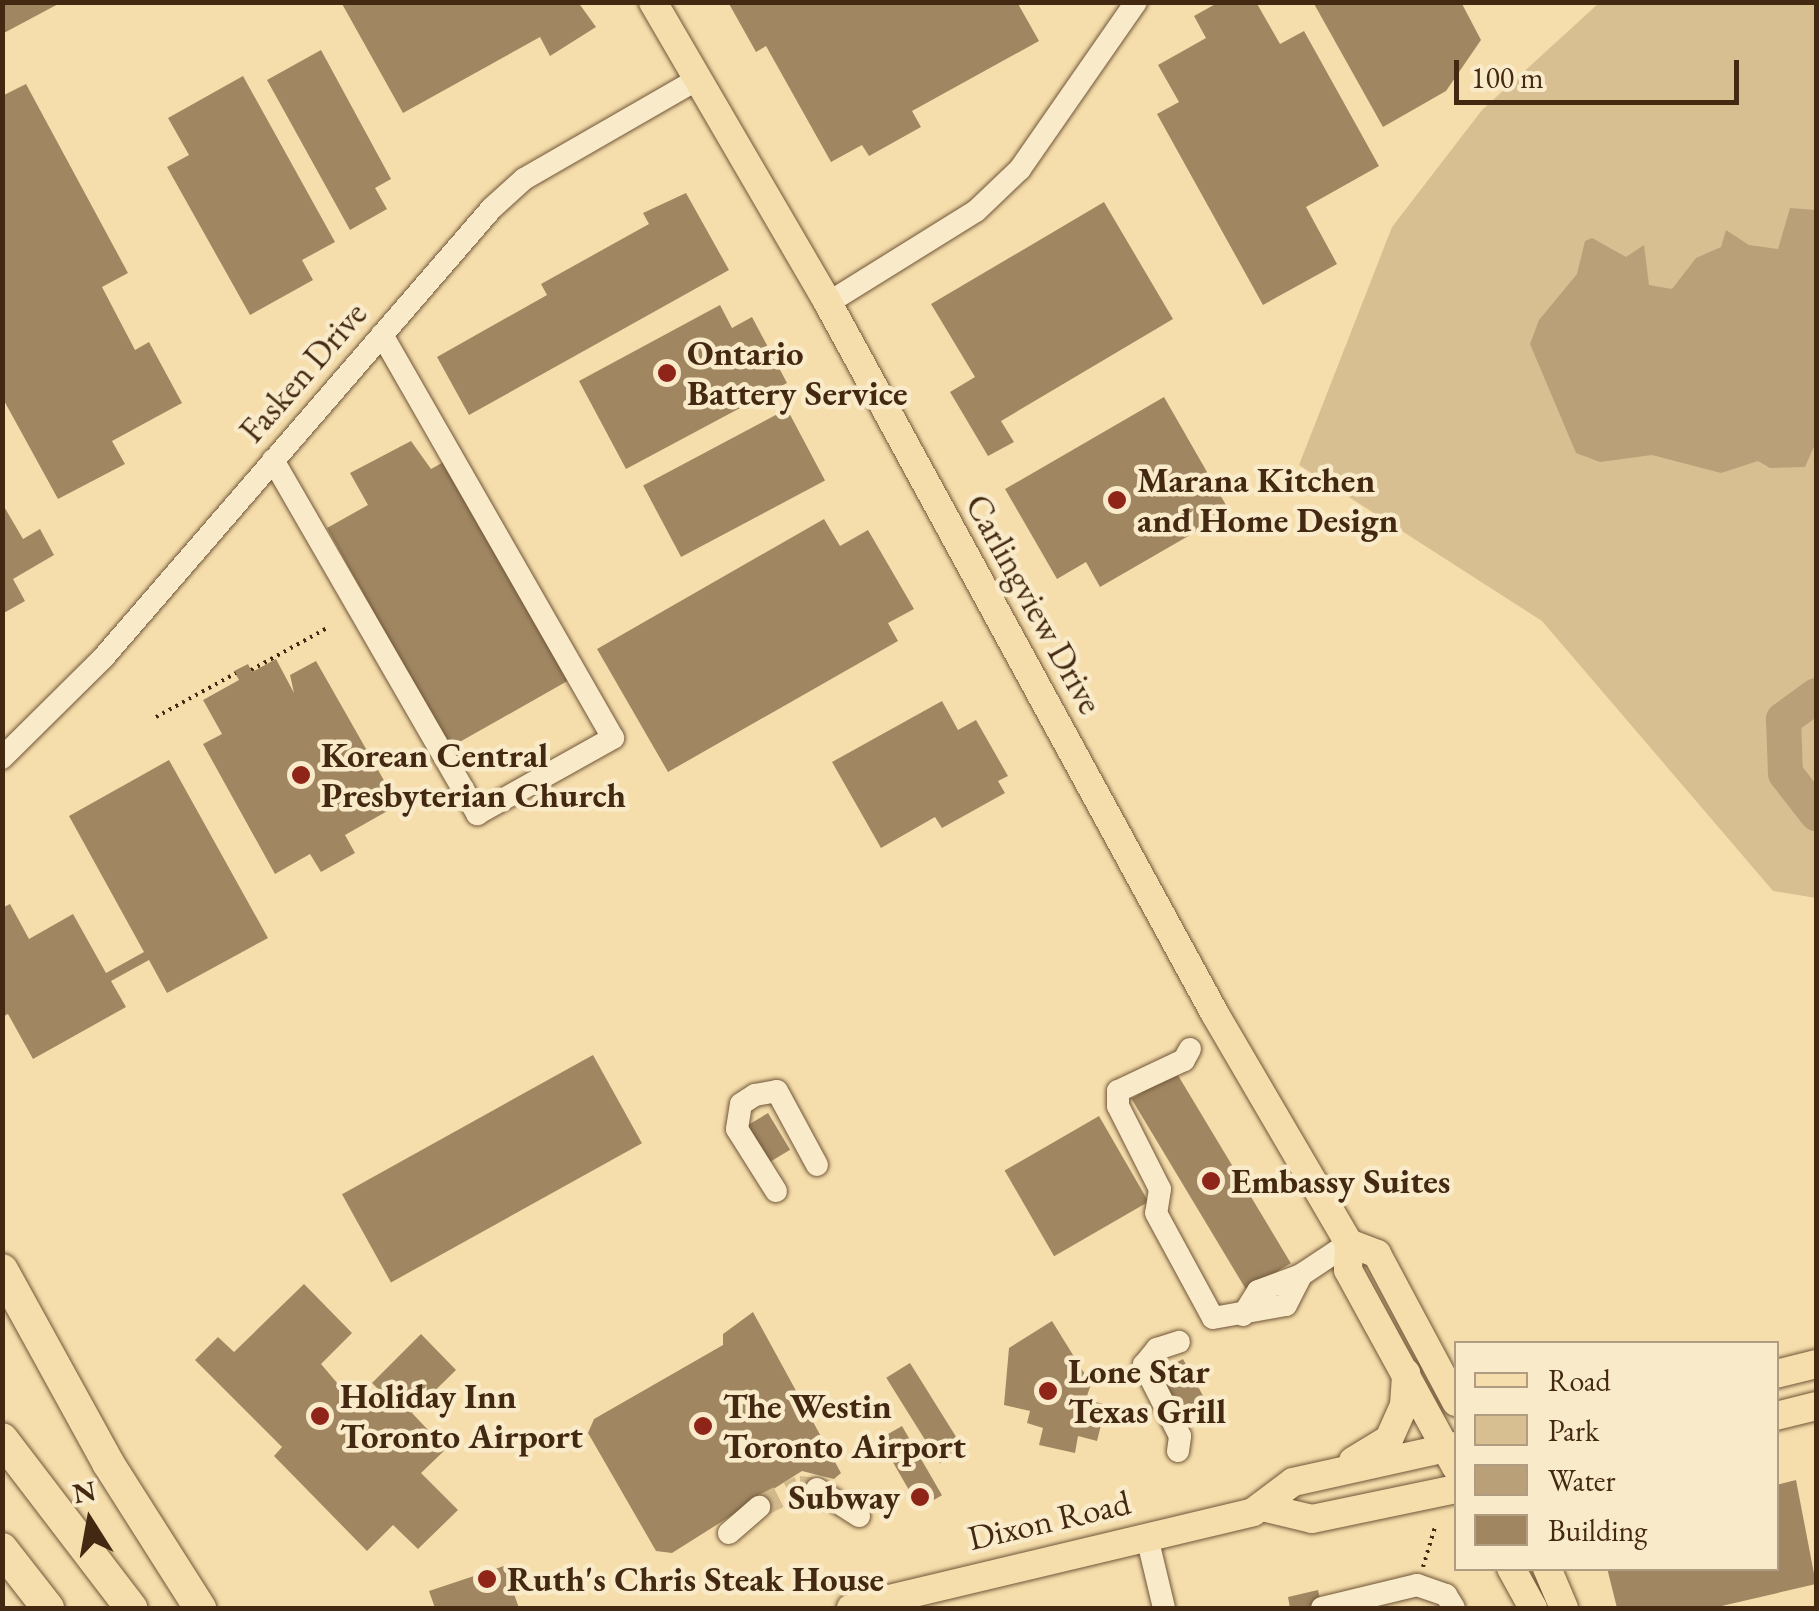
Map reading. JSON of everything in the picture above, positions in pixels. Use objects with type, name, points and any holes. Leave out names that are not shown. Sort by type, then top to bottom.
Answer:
[{"type":"highway","points":[[2,1270],[108,1464],[200,1608]]},
{"type":"highway","points":[[2,1438],[132,1608]]},
{"type":"highway","points":[[2,1550],[48,1608]]},
{"type":"main road","name":"Carlingview Drive","points":[[652,2],[828,303],[1225,1030],[1349,1243],[1348,1270],[1453,1453]]},
{"type":"main road","name":"Carlingview Drive","points":[[1349,1243],[1377,1254],[1454,1398]]},
{"type":"main road","points":[[1779,1373],[1816,1364]]},
{"type":"main road","points":[[1329,1473],[1389,1439],[1404,1405],[1406,1373]]},
{"type":"main road","points":[[1779,1415],[1816,1406]]},
{"type":"main road","name":"Dixon Road","points":[[1266,1508],[1294,1482],[1453,1453]]},
{"type":"main road","name":"Dixon Road","points":[[850,1608],[1266,1508],[1312,1519],[1454,1490]]},
{"type":"main road","points":[[1513,1571],[1533,1608]]},
{"type":"main road","points":[[1548,1571],[1564,1608]]},
{"type":"street","points":[[828,303],[976,210],[1020,169],[1136,2]]},
{"type":"street","name":"Fasken Drive","points":[[2,758],[103,658],[382,334],[524,179],[696,80]]},
{"type":"street","points":[[274,460],[477,814],[613,738],[382,334]]},
{"type":"street","points":[[1225,1030],[1156,1062],[1150,1073],[1118,1090],[1118,1106],[1160,1189],[1156,1213],[1208,1314],[1243,1315],[1258,1290],[1300,1275],[1349,1243]]},
{"type":"street","points":[[776,1191],[738,1129],[741,1104],[755,1095],[778,1092],[818,1165]]},
{"type":"street","points":[[1178,1451],[1180,1436],[1144,1365],[1157,1350],[1179,1342]]},
{"type":"street","points":[[817,1489],[859,1516]]},
{"type":"street","points":[[730,1533],[759,1507]]},
{"type":"street","points":[[1147,1537],[1164,1608]]},
{"type":"street","points":[[1322,1608],[1418,1586],[1446,1595],[1454,1608]]},
{"type":"path","points":[[251,670],[329,627]]},
{"type":"path","points":[[156,717],[236,673]]},
{"type":"path","points":[[1418,1586],[1435,1527]]},
{"type":"green space","points":[[1599,3],[1816,3],[1816,898],[1773,891],[1542,621],[1299,465],[1392,227],[1482,110]]},
{"type":"water","points":[[1790,208],[1816,210],[1816,442],[1805,467],[1770,468],[1758,461],[1721,473],[1652,455],[1600,462],[1576,453],[1530,344],[1539,320],[1577,274],[1585,241],[1592,238],[1626,257],[1644,245],[1649,285],[1672,289],[1696,258],[1721,247],[1726,230],[1749,245],[1778,249]]},
{"type":"building","points":[[2,2],[62,2],[2,34]]},
{"type":"building","points":[[341,2],[578,2],[596,27],[550,56],[540,37],[403,113]]},
{"type":"building","points":[[728,2],[1017,2],[1039,41],[912,111],[921,127],[869,156],[862,145],[831,162],[766,46],[756,52]]},
{"type":"building","points":[[1219,2],[1256,2],[1280,44],[1304,31],[1379,166],[1306,207],[1337,264],[1263,305],[1157,114],[1179,102],[1158,65],[1206,38],[1194,16]]},
{"type":"building","points":[[1313,2],[1461,2],[1481,40],[1446,91],[1383,127]]},
{"type":"building","points":[[321,50],[391,179],[375,188],[387,209],[350,230],[267,80]]},
{"type":"building","points":[[243,76],[335,242],[302,260],[313,280],[250,315],[167,167],[189,155],[168,118]]},
{"type":"building","points":[[26,84],[128,273],[102,287],[135,350],[149,342],[182,403],[112,441],[125,464],[58,499],[2,397],[2,96]]},
{"type":"building","points":[[686,193],[729,270],[469,415],[437,357],[547,295],[541,284],[649,224],[643,213]]},
{"type":"building","points":[[1104,202],[1173,319],[1001,421],[1014,442],[988,456],[950,392],[975,377],[931,304]]},
{"type":"building","points":[[720,305],[732,328],[752,317],[787,383],[626,469],[579,381]]},
{"type":"building","points":[[1164,397],[1230,512],[1100,587],[1086,562],[1057,579],[1005,489]]},
{"type":"building","points":[[787,409],[825,481],[681,557],[643,486]]},
{"type":"building","points":[[411,441],[431,469],[449,459],[571,679],[449,748],[327,528],[368,505],[350,473]]},
{"type":"building","points":[[2,503],[23,539],[40,529],[54,555],[13,579],[25,601],[2,614]]},
{"type":"building","points":[[824,519],[840,546],[868,530],[914,609],[888,623],[898,641],[668,772],[597,649]]},
{"type":"building","name":"Korean Central Presbyterian Church","points":[[276,659],[294,693],[290,675],[316,661],[398,805],[345,835],[355,853],[321,872],[310,854],[275,874],[203,744],[222,734],[203,700],[239,680],[234,671],[248,664],[252,672]]},
{"type":"building","points":[[942,701],[958,730],[976,720],[1008,776],[998,781],[1005,793],[942,828],[935,817],[881,848],[832,762]]},
{"type":"building","points":[[169,760],[268,938],[167,993],[149,960],[111,981],[126,1007],[33,1059],[8,1014],[2,1017],[2,908],[10,904],[29,939],[73,914],[106,973],[144,952],[69,816]]},
{"type":"building","points":[[593,1055],[642,1143],[391,1282],[342,1194]]},
{"type":"building","name":"Embassy Suites","points":[[1176,1072],[1291,1263],[1246,1290],[1131,1099]]},
{"type":"building","points":[[768,1113],[790,1150],[764,1165],[742,1128]]},
{"type":"building","points":[[1099,1116],[1148,1202],[1054,1256],[1005,1170]]},
{"type":"building","name":"Holiday Inn Toronto Airport","points":[[304,1284],[352,1333],[321,1364],[360,1410],[380,1391],[372,1383],[421,1334],[456,1370],[412,1413],[446,1449],[421,1473],[458,1510],[418,1549],[393,1525],[367,1551],[274,1456],[282,1447],[195,1360],[218,1337],[234,1352]]},
{"type":"building","name":"The Westin Toronto Airport","points":[[753,1312],[841,1473],[834,1479],[802,1471],[672,1553],[656,1551],[588,1433],[594,1419],[723,1345],[723,1334]]},
{"type":"building","name":"Lone Star Texas Grill","points":[[1052,1321],[1091,1384],[1086,1399],[1106,1405],[1097,1441],[1078,1436],[1075,1453],[1039,1445],[1043,1428],[1027,1423],[1030,1411],[1004,1405],[1009,1348]]},
{"type":"building","points":[[1183,1359],[1208,1405],[1165,1428],[1153,1375]]},
{"type":"building","points":[[910,1363],[964,1449],[940,1463],[886,1378]]},
{"type":"building","points":[[902,1426],[942,1495],[919,1508],[879,1439]]},
{"type":"building","points":[[1796,1480],[1816,1584],[1713,1608],[1617,1608],[1608,1571],[1779,1571],[1779,1484]]},
{"type":"building","name":"Ruth's Chris Steak House","points":[[504,1566],[519,1608],[435,1608],[429,1591]]},
{"type":"building","points":[[1318,1590],[1322,1608],[1290,1608],[1288,1597]]},
{"type":"waterway","points":[[1816,695],[1783,719],[1785,773],[1816,813]]},
{"type":"tunnel","points":[[759,1507],[799,1487],[817,1489]]},
{"type":"place","name":"Ontario Battery Service","points":[[667,373]]},
{"type":"place","name":"Marana Kitchen and Home Design","points":[[1117,500]]},
{"type":"place","name":"Korean Central Presbyterian Church","points":[[301,775]]},
{"type":"place","name":"Embassy Suites","points":[[1211,1181]]},
{"type":"place","name":"Lone Star Texas Grill","points":[[1048,1391]]},
{"type":"place","name":"Holiday Inn Toronto Airport","points":[[320,1416]]},
{"type":"place","name":"The Westin Toronto Airport","points":[[703,1426]]},
{"type":"place","name":"Subway","points":[[920,1497]]},
{"type":"place","name":"Ruth's Chris Steak House","points":[[487,1579]]}]
